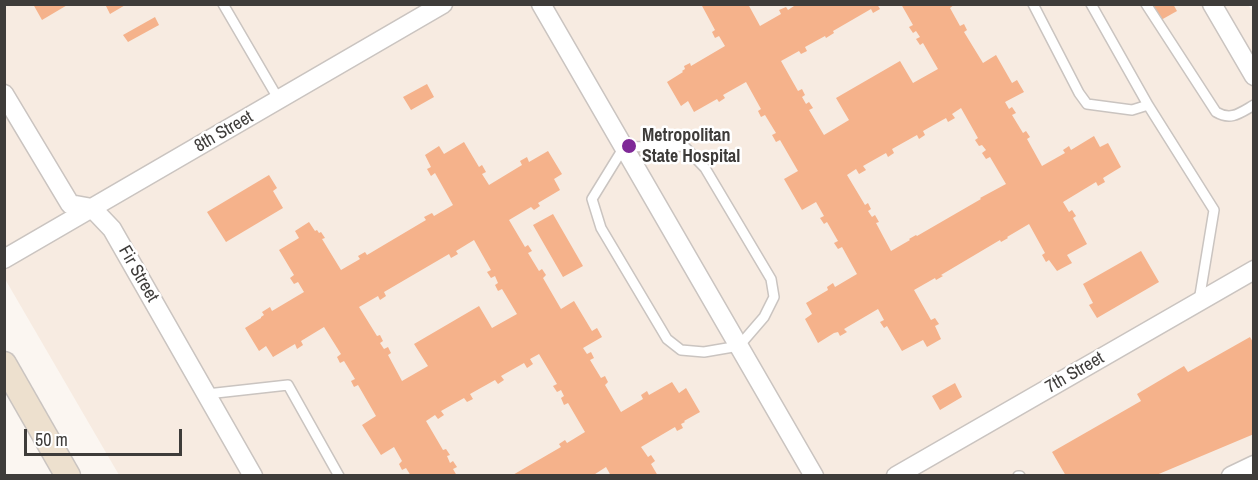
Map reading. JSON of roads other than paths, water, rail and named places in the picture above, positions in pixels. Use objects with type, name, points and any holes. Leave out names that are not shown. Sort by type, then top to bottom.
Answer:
[{"type":"main road","points":[[7,374],[68,476]]},
{"type":"street","name":"8th Street","points":[[4,259],[443,4]]},
{"type":"street","points":[[541,4],[814,476]]},
{"type":"street","points":[[1212,4],[1254,76]]},
{"type":"street","name":"Fir Street","points":[[4,94],[70,204],[92,208],[112,229],[253,476]]},
{"type":"street","name":"7th Street","points":[[896,476],[1254,270]]},
{"type":"street","points":[[1230,476],[1254,465]]},
{"type":"lane","points":[[222,4],[279,100]]},
{"type":"lane","points":[[1033,4],[1079,93],[1087,104],[1132,110],[1148,105]]},
{"type":"lane","points":[[1091,4],[1148,105],[1214,210],[1199,301]]},
{"type":"lane","points":[[1146,4],[1216,112],[1224,117],[1233,116],[1254,105]]},
{"type":"lane","points":[[684,146],[705,168],[771,279],[774,297],[764,317],[739,346],[704,352],[681,350],[667,339],[601,228],[592,199],[624,147],[684,146]]},
{"type":"lane","points":[[207,394],[288,385],[339,476]]},
{"type":"place","name":"Metropolitan State Hospital","points":[[629,146]]}]
